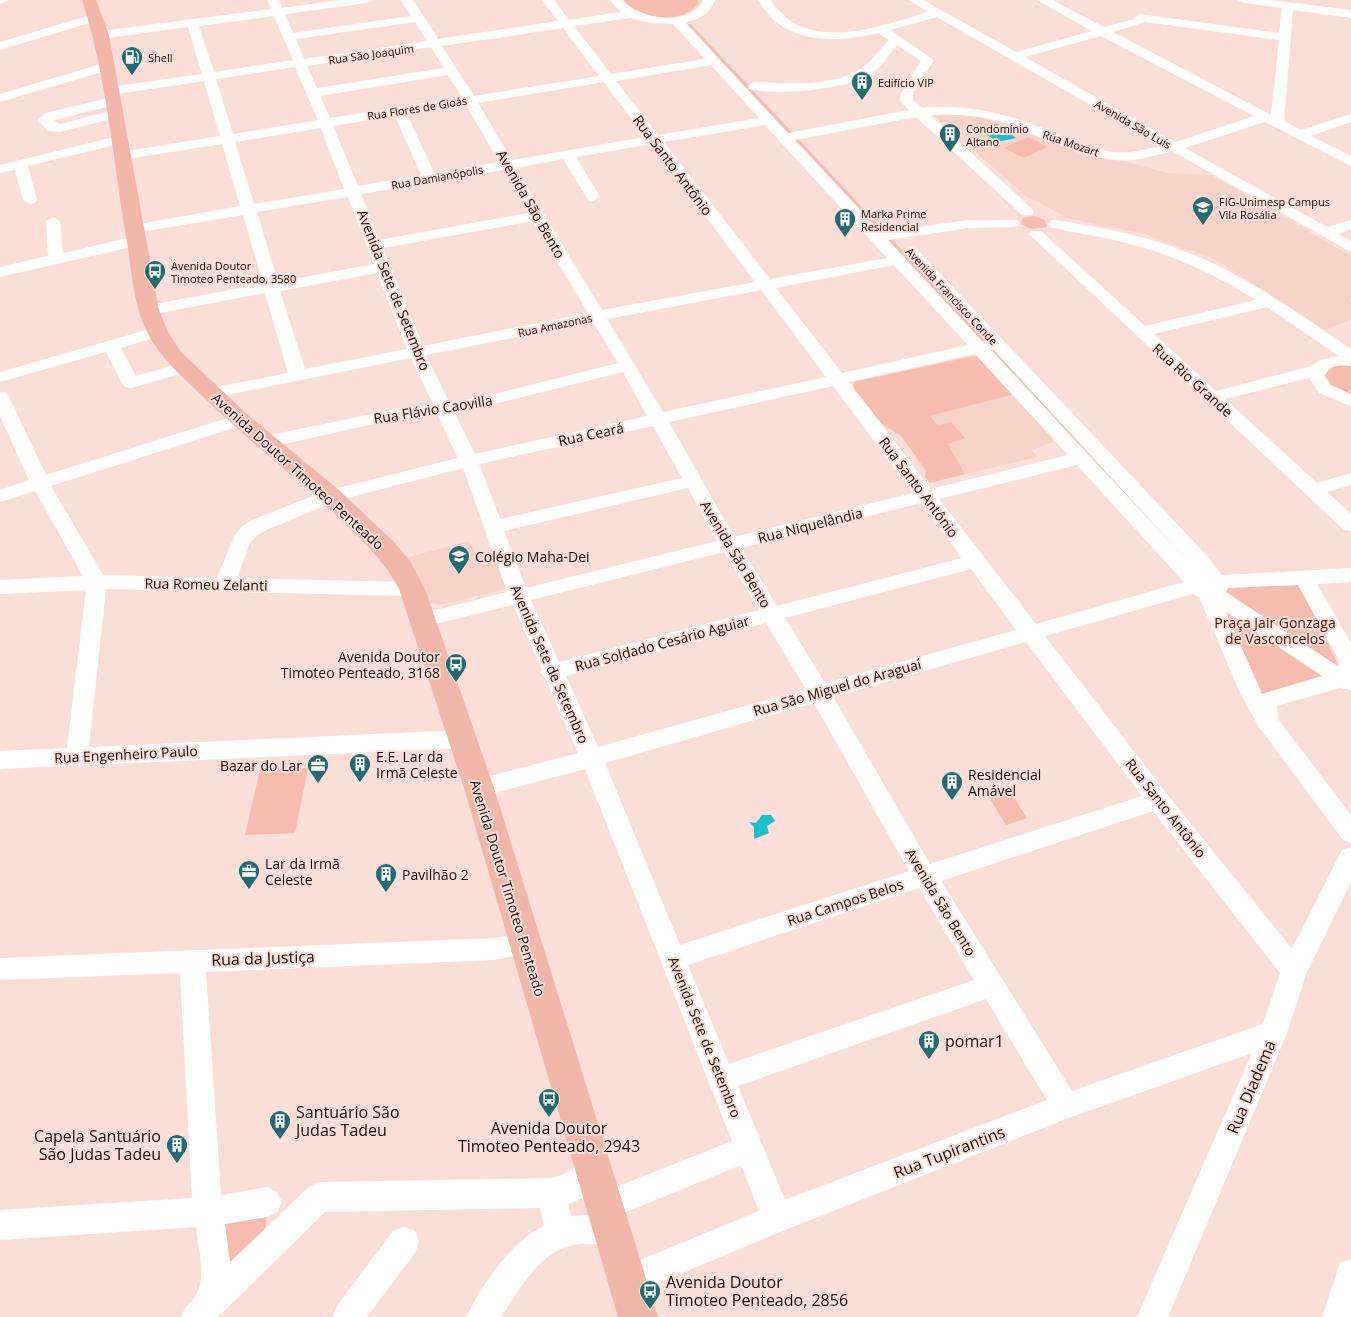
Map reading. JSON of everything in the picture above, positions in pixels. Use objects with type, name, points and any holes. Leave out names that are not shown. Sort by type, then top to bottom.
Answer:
[{"type":"main road","name":"Avenida Doutor Timoteo Penteado","points":[[89,0],[101,35],[108,66],[119,148],[135,235],[149,310],[157,332],[173,356],[240,420],[330,496],[385,548],[401,567],[412,589],[463,739],[633,1299]]},
{"type":"street","points":[[101,35],[193,24],[275,6],[367,0]]},
{"type":"street","name":"Avenida São Bento","points":[[407,0],[470,100],[628,366],[730,546],[819,692],[925,876],[1066,1106]]},
{"type":"street","name":"Rua Santo Antônio","points":[[548,0],[1158,800],[1294,971]]},
{"type":"street","points":[[616,0],[632,14],[649,19],[685,22],[705,10],[710,0]]},
{"type":"street","points":[[764,0],[781,21],[800,31],[834,36],[880,30],[939,13]]},
{"type":"street","name":"Avenida São Luís","points":[[915,0],[1351,247]]},
{"type":"street","points":[[1044,0],[1101,32],[1351,162]]},
{"type":"street","points":[[1244,0],[1288,6],[1302,4],[1351,14]]},
{"type":"street","name":"Avenida Sete de Setembro","points":[[275,6],[299,65],[326,122],[418,353],[469,461],[519,596],[551,672],[592,758],[777,1218]]},
{"type":"street","points":[[1271,120],[1288,6]]},
{"type":"street","name":"Rua São Joaquim","points":[[112,102],[209,78],[632,14]]},
{"type":"street","points":[[1132,48],[1141,16]]},
{"type":"street","points":[[1015,56],[1101,32],[1141,16],[1283,37]]},
{"type":"street","points":[[0,46],[95,18]]},
{"type":"street","points":[[288,37],[419,18]]},
{"type":"street","name":"Avenida Francisco Conde","points":[[685,22],[715,61],[769,120],[793,137],[894,234],[1202,563],[1206,585]]},
{"type":"street","name":"Avenida Francisco Conde","points":[[685,22],[754,86],[793,137],[877,237],[1080,458],[1206,585]]},
{"type":"street","points":[[193,24],[298,376]]},
{"type":"street","points":[[880,30],[928,60],[906,97],[920,113],[1042,216],[1052,230],[1036,234]]},
{"type":"street","points":[[754,86],[800,87],[847,78],[866,71],[896,40]]},
{"type":"street","name":"Rua Flores de Gioás","points":[[0,169],[119,148],[227,138],[715,61]]},
{"type":"street","points":[[0,98],[108,66]]},
{"type":"street","points":[[312,92],[452,71]]},
{"type":"street","name":"Rua Mozart","points":[[793,137],[920,113],[952,110],[985,114],[1115,157],[1142,155],[1271,120]]},
{"type":"street","points":[[399,111],[430,179]]},
{"type":"street","points":[[1300,135],[1351,118]]},
{"type":"street","name":"Rua Damianópolis","points":[[0,272],[56,259],[135,235],[248,210],[769,120]]},
{"type":"street","points":[[567,154],[593,197]]},
{"type":"street","points":[[20,164],[30,200]]},
{"type":"street","points":[[376,245],[538,216]]},
{"type":"street","points":[[877,237],[968,224],[1013,223],[1014,217],[1042,216],[1169,251],[1226,276],[1351,356]]},
{"type":"street","points":[[53,221],[56,259]]},
{"type":"street","name":"Rua Rio Grande","points":[[1013,223],[1024,232],[1036,234],[1351,525]]},
{"type":"street","points":[[1326,233],[1351,224]]},
{"type":"street","name":"Rua Amazonas","points":[[212,393],[598,316],[899,260]]},
{"type":"street","points":[[149,310],[383,267]]},
{"type":"street","points":[[1141,332],[1268,302]]},
{"type":"street","points":[[0,377],[157,332]]},
{"type":"street","name":"Rua Ceará","points":[[224,585],[241,542],[248,532],[259,525],[330,496],[469,461],[997,344]]},
{"type":"street","points":[[111,346],[131,383],[185,367]]},
{"type":"street","points":[[1318,376],[1330,362],[1351,361]]},
{"type":"street","name":"Rua Flávio Caovilla","points":[[266,442],[405,412],[478,403],[628,366]]},
{"type":"street","points":[[1212,396],[1292,376],[1318,376],[1351,407]]},
{"type":"street","points":[[0,396],[40,483],[97,582],[77,755]]},
{"type":"street","points":[[0,496],[240,420]]},
{"type":"street","name":"Rua Niquelândia","points":[[423,620],[730,546],[1080,458]]},
{"type":"street","points":[[1313,490],[1351,479]]},
{"type":"street","points":[[492,527],[693,481]]},
{"type":"street","name":"Rua Soldado Cesário Aguiar","points":[[551,672],[975,561]]},
{"type":"street","name":"Rua São Miguel do Araguaí","points":[[478,788],[592,758],[1030,632],[1206,585],[1351,575]]},
{"type":"street","points":[[1304,578],[1348,671]]},
{"type":"street","name":"Rua Romeu Zelanti","points":[[0,587],[97,582],[412,589]]},
{"type":"street","points":[[1206,585],[1348,671]]},
{"type":"street","points":[[1206,585],[1252,695],[1267,721],[1351,833]]},
{"type":"street","points":[[1267,721],[1265,703],[1274,696],[1348,671]]},
{"type":"street","name":"Rua Engenheiro Paulo","points":[[0,760],[77,755],[463,739]]},
{"type":"street","name":"Rua Campos Belos","points":[[674,958],[1158,800]]},
{"type":"street","name":"Rua Diadema","points":[[1152,1317],[1274,1033],[1294,971],[1351,857]]},
{"type":"street","name":"Rua da Justiça","points":[[0,969],[494,949],[525,944]]},
{"type":"street","points":[[192,960],[208,1212],[216,1276],[203,1309]]},
{"type":"street","points":[[722,1079],[991,986]]},
{"type":"street","name":"Rua Tupirantins","points":[[633,1299],[777,1218],[1066,1106],[1274,1033]]},
{"type":"street","points":[[482,1317],[536,1246],[548,1237],[560,1232],[582,1229],[608,1219],[749,1148]]},
{"type":"street","points":[[203,1309],[319,1197],[474,1196],[551,1193],[570,1189],[582,1182],[593,1170]]},
{"type":"street","points":[[551,1193],[560,1232]]},
{"type":"street","points":[[0,1225],[208,1212],[267,1202]]},
{"type":"street","points":[[348,1317],[404,1242]]},
{"type":"street","points":[[1337,1317],[1351,1274]]},
{"type":"shaded area","name":"FIG-Unimesp Campus Vila Rosália","points":[[952,113],[973,113],[1023,133],[1167,173],[1211,175],[1351,256],[1351,299],[1349,300],[1351,302],[1351,320],[1325,330],[1214,259],[1141,233],[1070,219],[1026,196],[934,116]]},
{"type":"shaded area","points":[[1015,394],[1051,435],[1053,442],[1032,450],[1037,457],[965,474],[948,444],[952,442],[930,416]]},
{"type":"shaded area","name":"Colégio Maha-Dei","points":[[469,541],[477,557],[494,554],[509,588],[441,605],[428,603],[405,558]]},
{"type":"green space","points":[[623,0],[698,0],[698,4],[693,9],[677,16],[659,18],[635,12]]},
{"type":"green space","points":[[691,24],[1197,566],[1186,566],[683,25]]},
{"type":"green space","points":[[1028,137],[1048,147],[1024,158],[1004,148]]},
{"type":"green space","points":[[1034,216],[1045,220],[1047,227],[1031,229],[1021,224],[1023,218]]},
{"type":"green space","points":[[980,356],[1015,394],[930,416],[938,425],[951,422],[965,438],[948,444],[965,474],[930,483],[925,477],[926,471],[901,436],[882,424],[853,388],[854,382]]},
{"type":"green space","points":[[1351,363],[1351,399],[1325,386],[1323,368]]},
{"type":"green space","name":"Praça Jair Gonzaga de Vasconcelos","points":[[1300,584],[1338,665],[1320,682],[1260,697],[1212,596],[1222,586]]},
{"type":"green space","points":[[308,768],[295,833],[245,835],[260,769]]},
{"type":"green space","points":[[1006,785],[1027,818],[1006,825],[985,791]]},
{"type":"green space","points":[[257,1212],[266,1217],[265,1229],[232,1274],[223,1221]]},
{"type":"water","points":[[997,124],[1016,138],[997,142],[978,128]]},
{"type":"water","points":[[762,815],[771,815],[775,821],[767,826],[769,833],[754,839],[754,827],[749,822],[756,823]]},
{"type":"place","name":"Shell","points":[[132,76]]},
{"type":"place","name":"Edifício VIP","points":[[862,101]]},
{"type":"place","name":"Condomínio Altano","points":[[950,153]]},
{"type":"place","name":"FIG-Unimesp Campus Vila Rosália","points":[[1203,226]]},
{"type":"place","name":"Marka Prime Residencial","points":[[845,238]]},
{"type":"place","name":"Avenida Doutor Timoteo Penteado, 3580","points":[[155,290]]},
{"type":"place","name":"Colégio Maha-Dei","points":[[459,575]]},
{"type":"place","name":"Avenida Doutor Timoteo Penteado, 3168","points":[[456,683]]},
{"type":"place","name":"E.E. Lar da Irmã Celeste","points":[[360,783]]},
{"type":"place","name":"Bazar do Lar","points":[[318,784]]},
{"type":"place","name":"Residencial Amável","points":[[952,801]]},
{"type":"place","name":"Lar da Irmã Celeste","points":[[249,890]]},
{"type":"place","name":"Pavilhão 2","points":[[386,893]]},
{"type":"place","name":"pomar1","points":[[929,1060]]},
{"type":"place","name":"Avenida Doutor Timoteo Penteado, 2943","points":[[549,1118]]},
{"type":"place","name":"Santuário São Judas Tadeu","points":[[280,1140]]},
{"type":"place","name":"Capela Santuário São Judas Tadeu","points":[[177,1164]]},
{"type":"place","name":"Avenida Doutor Timoteo Penteado, 2856","points":[[650,1310]]}]
